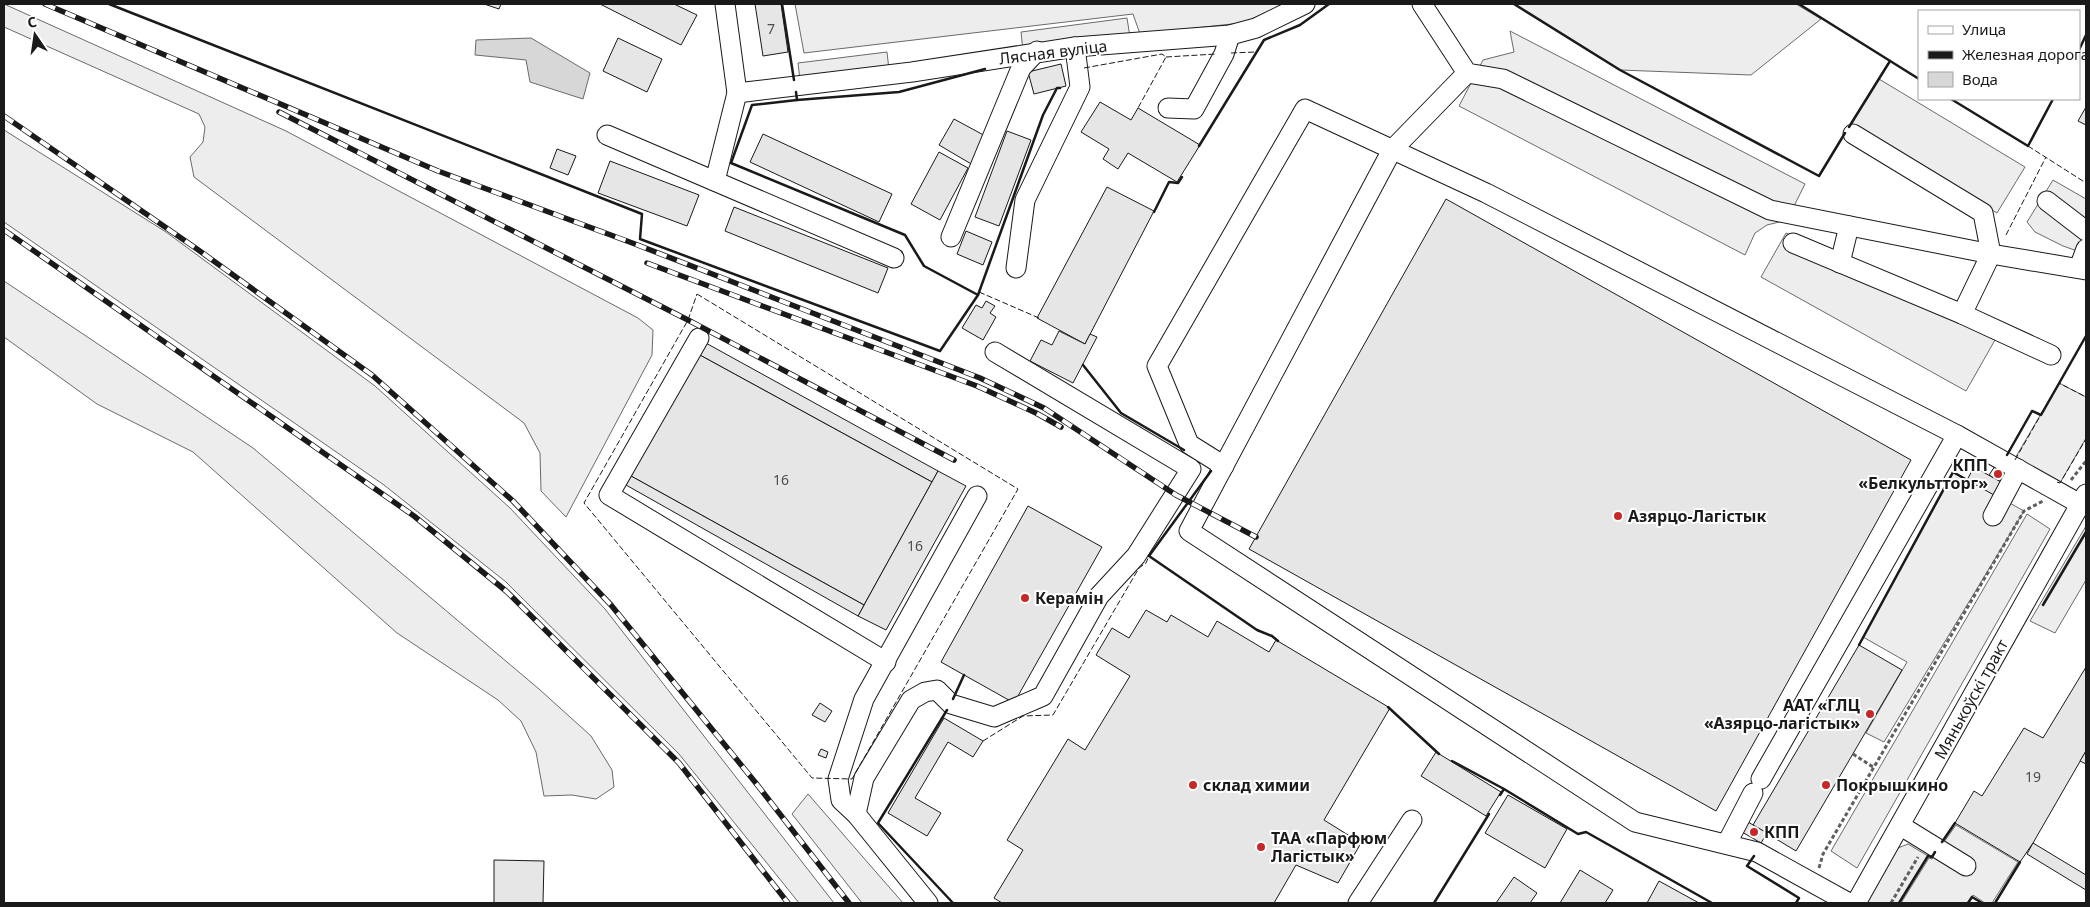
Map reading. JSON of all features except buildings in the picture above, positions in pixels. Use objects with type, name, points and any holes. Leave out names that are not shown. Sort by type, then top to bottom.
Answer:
[{"type":"street","points":[[715,181],[737,93],[725,4]]},
{"type":"street","name":"Лясная вуліца","points":[[737,93],[912,72],[1037,51],[1230,35],[1256,28],[1305,4]]},
{"type":"street","points":[[1422,4],[1467,73],[1503,79],[1770,210],[2084,272],[2086,249]]},
{"type":"street","points":[[1168,108],[1194,109],[1224,54],[1230,35]]},
{"type":"street","points":[[1016,268],[1025,200],[1080,87],[1075,47]]},
{"type":"street","points":[[951,237],[1021,68],[1037,51]]},
{"type":"street","points":[[1467,73],[1392,150],[1189,531],[1634,822],[1727,843],[1756,852],[1849,903]]},
{"type":"street","points":[[1224,466],[1189,444],[1158,366],[1305,109],[1486,193],[1957,435],[2061,493],[2083,499]]},
{"type":"street","points":[[1853,134],[1983,213],[1991,254],[1962,314]]},
{"type":"street","points":[[607,135],[894,258]]},
{"type":"street","points":[[2047,202],[2086,231]]},
{"type":"street","points":[[1840,263],[1849,226]]},
{"type":"street","points":[[1793,243],[1962,314],[2051,355]]},
{"type":"street","points":[[698,338],[609,495],[886,662]]},
{"type":"street","points":[[856,814],[864,778],[911,700],[925,692],[937,690],[951,704],[994,717],[1042,696],[1099,596],[1136,556],[1191,469],[995,352]]},
{"type":"street","points":[[1727,843],[1757,786],[1957,435]]},
{"type":"street","points":[[1993,516],[2018,469]]},
{"type":"street","points":[[928,903],[856,814],[841,800],[838,779],[864,699],[977,496]]},
{"type":"street","name":"Мянькоўскі тракт","points":[[1856,903],[1901,826],[2083,499]]},
{"type":"street","points":[[1358,903],[1412,820]]},
{"type":"street","points":[[1901,826],[1966,866]]},
{"type":"path","points":[[1815,885],[1823,854],[2024,511],[2061,493],[2086,461]]},
{"type":"path","points":[[1853,754],[1873,767]]},
{"type":"path","points":[[1891,903],[1927,841]]},
{"type":"shaded area","points":[[4,4],[286,131],[638,318],[653,330],[652,355],[566,517],[541,491],[540,453],[524,423],[194,177],[190,157],[203,142],[205,127],[199,114],[4,27]]},
{"type":"shaded area","points":[[795,4],[1289,4],[1250,22],[1140,34],[1133,14],[804,53]]},
{"type":"shaded area","points":[[1514,4],[1796,4],[1821,19],[1751,75],[1620,70]]},
{"type":"shaded area","points":[[1127,18],[1130,37],[1023,51],[1021,32]]},
{"type":"shaded area","points":[[1510,31],[1805,184],[1787,220],[1767,225],[1755,233],[1745,255],[1459,106],[1483,60],[1514,52]]},
{"type":"shaded area","points":[[887,52],[889,70],[800,80],[798,63]]},
{"type":"shaded area","points":[[1879,79],[2025,167],[1997,213],[1850,126]]},
{"type":"shaded area","points":[[4,130],[166,232],[375,386],[510,508],[605,609],[834,903],[799,903],[679,754],[506,582],[384,485],[4,222]]},
{"type":"shaded area","points":[[2053,180],[2086,199],[2086,254],[2063,246],[2035,232],[2027,222]]},
{"type":"shaded area","points":[[1786,233],[1995,340],[1966,391],[1761,277]]},
{"type":"shaded area","points":[[4,281],[253,448],[539,689],[591,736],[612,770],[614,787],[596,799],[572,795],[544,796],[536,752],[521,721],[498,700],[397,633],[193,452],[97,404],[4,337]]},
{"type":"shaded area","points":[[2059,383],[2086,397],[2086,438],[2060,483],[2014,460]]},
{"type":"shaded area","points":[[1954,472],[2024,511],[1884,742],[1866,733],[1907,662],[1863,637]]},
{"type":"shaded area","points":[[2027,514],[2050,529],[1857,868],[1831,851]]},
{"type":"shaded area","points":[[2086,526],[2086,580],[2055,633],[2030,621]]},
{"type":"shaded area","points":[[808,794],[903,903],[862,903],[792,814]]},
{"type":"shaded area","points":[[1956,825],[2018,862],[1992,903],[1985,903],[1973,895],[1967,903],[1901,903],[1929,858],[1932,859]]},
{"type":"shaded area","points":[[1908,844],[1928,856],[1899,903],[1867,903],[1898,848]]},
{"type":"water","points":[[531,38],[590,73],[583,99],[530,82],[526,60],[475,55],[476,40]]},
{"type":"railway","points":[[45,4],[438,171],[635,244],[980,378],[1044,408],[1176,495],[1256,537]]},
{"type":"railway","points":[[279,112],[688,320],[954,460]]},
{"type":"railway","points":[[4,116],[197,249],[372,375],[513,501],[611,605],[755,782],[849,903]]},
{"type":"railway","points":[[4,230],[414,516],[506,591],[679,763],[788,903]]},
{"type":"railway","points":[[647,263],[977,386],[1036,413],[1061,427]]},
{"type":"fence","points":[[1231,53],[1256,52]]},
{"type":"fence","points":[[1084,68],[1162,54],[1166,57],[1138,108]]},
{"type":"fence","points":[[1166,57],[1216,54]]},
{"type":"fence","points":[[2028,146],[2086,183]]},
{"type":"fence","points":[[2006,235],[2046,157]]},
{"type":"fence","points":[[979,292],[1039,318]]},
{"type":"fence","points":[[697,294],[1018,489],[852,779],[812,778],[584,503],[688,320],[697,294]]},
{"type":"fence","points":[[2015,460],[2059,383],[2086,397]]},
{"type":"fence","points":[[2057,482],[2060,483],[2086,439]]},
{"type":"fence","points":[[983,741],[1023,716],[1053,715],[1139,568],[1146,563],[1149,556]]},
{"type":"wall","points":[[109,4],[642,214],[640,239],[940,351],[978,295],[1043,115],[1057,88],[1060,88]]},
{"type":"wall","points":[[782,4],[794,80]]},
{"type":"wall","points":[[1199,146],[1264,40],[1300,25],[1329,4]]},
{"type":"wall","points":[[1514,4],[1620,70],[1819,176],[1845,133]]},
{"type":"wall","points":[[1799,4],[1918,78]]},
{"type":"wall","points":[[2080,48],[2086,35]]},
{"type":"wall","points":[[1849,127],[1890,61]]},
{"type":"wall","points":[[796,92],[797,100],[899,92],[985,69]]},
{"type":"wall","points":[[797,100],[752,105],[731,163],[905,235],[924,266],[978,295]]},
{"type":"wall","points":[[1953,100],[2028,146],[2052,100]]},
{"type":"wall","points":[[1154,212],[1169,182],[1178,183],[1182,177]]},
{"type":"wall","points":[[2007,455],[2032,411],[2041,415],[2086,336]]},
{"type":"wall","points":[[1083,365],[1121,413],[1184,450]]},
{"type":"wall","points":[[1211,471],[1149,556],[1257,630],[1272,636],[1278,641]]},
{"type":"wall","points":[[1859,645],[1953,472],[1967,480]]},
{"type":"wall","points":[[2043,605],[2086,532]]},
{"type":"wall","points":[[953,699],[964,675]]},
{"type":"wall","points":[[1388,707],[1439,754]]},
{"type":"wall","points":[[947,710],[878,823],[953,903]]},
{"type":"wall","points":[[1452,761],[1504,789],[1500,795]]},
{"type":"wall","points":[[1504,789],[1578,834],[1586,832],[1712,903]]},
{"type":"wall","points":[[1434,903],[1489,814]]},
{"type":"wall","points":[[1942,842],[1955,823]]},
{"type":"wall","points":[[1899,903],[1928,856],[1932,857],[1935,852]]},
{"type":"wall","points":[[1754,856],[1747,866],[1799,898],[1796,903]]},
{"type":"wall","points":[[1995,903],[2020,862]]},
{"type":"wall","points":[[1968,903],[1972,897],[1982,903]]},
{"type":"place","name":"КПП «Белкультторг»","points":[[1998,474]]},
{"type":"place","name":"Азярцо-Лагістык","points":[[1618,516]]},
{"type":"place","name":"Керамін","points":[[1025,598]]},
{"type":"place","name":"ААТ «ГЛЦ «Азярцо-лагістык»","points":[[1870,714]]},
{"type":"place","name":"склад химии","points":[[1193,785]]},
{"type":"place","name":"Покрышкино","points":[[1826,785]]},
{"type":"place","name":"КПП","points":[[1754,832]]},
{"type":"place","name":"ТАА «Парфюм Лагістык»","points":[[1261,847]]}]
